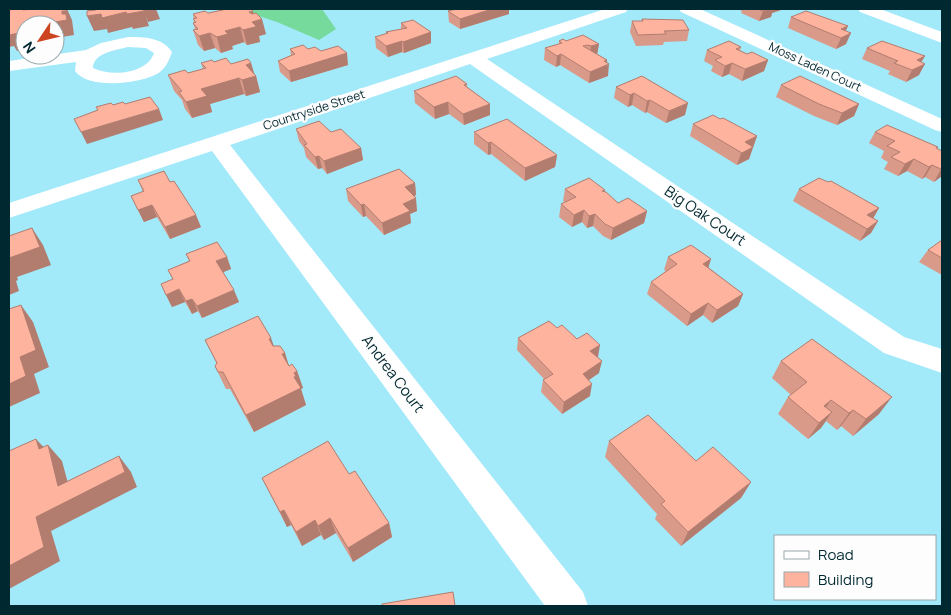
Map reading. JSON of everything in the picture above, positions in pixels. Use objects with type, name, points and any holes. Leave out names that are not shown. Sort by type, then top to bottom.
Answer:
[{"type":"street","name":"Countryside Street","points":[[9,211],[620,9]]},
{"type":"street","name":"Moss Laden Court","points":[[687,9],[942,126]]},
{"type":"street","points":[[866,9],[942,38]]},
{"type":"street","points":[[9,66],[92,54]]},
{"type":"street","name":"Big Oak Court","points":[[473,58],[894,345],[942,361]]},
{"type":"street","name":"Andrea Court","points":[[217,142],[569,606]]},
{"type":"green space","points":[[237,9],[322,9],[336,29],[319,40],[277,22]]},
{"type":"building","points":[[66,9],[66,11],[62,11],[62,14],[66,14],[67,20],[65,20],[65,15],[15,15],[15,34],[9,35],[9,10]]},
{"type":"building","points":[[95,9],[143,9],[144,11],[127,14],[126,12],[102,18],[101,14],[87,16],[87,11]]},
{"type":"building","points":[[222,9],[251,9],[253,11],[249,12],[252,14],[256,13],[262,19],[252,22],[255,27],[243,30],[240,27],[225,31],[228,34],[217,37],[210,33],[199,36],[193,30],[198,29],[193,23],[196,22],[193,19],[197,18],[193,14],[205,11],[208,13]]},
{"type":"building","points":[[457,9],[492,9],[460,19],[448,11]]},
{"type":"building","points":[[806,11],[848,26],[841,29],[851,33],[841,38],[791,17]]},
{"type":"building","points":[[642,19],[683,20],[689,30],[664,31],[666,34],[638,35],[632,21],[643,21]]},
{"type":"building","points":[[413,20],[431,32],[386,46],[375,37],[388,33],[386,32],[407,28],[401,23]]},
{"type":"building","points":[[583,35],[599,44],[583,46],[607,60],[604,61],[609,64],[590,72],[561,54],[557,56],[545,48],[562,43],[559,41],[563,39],[566,41]]},
{"type":"building","points":[[729,41],[741,47],[736,49],[747,54],[752,52],[768,60],[745,69],[732,63],[725,66],[715,60],[722,57],[707,50]]},
{"type":"building","points":[[882,41],[925,56],[917,60],[925,64],[912,70],[894,63],[898,61],[867,48]]},
{"type":"building","points":[[303,45],[308,49],[315,47],[321,51],[338,46],[347,53],[289,71],[278,61],[295,54],[290,49]]},
{"type":"building","points":[[226,58],[231,64],[248,59],[251,63],[246,65],[256,76],[242,80],[239,78],[201,89],[207,96],[186,102],[179,92],[182,91],[168,75],[185,70],[188,73],[206,68],[201,63],[212,60],[214,62]]},
{"type":"building","points":[[456,76],[467,84],[464,85],[490,104],[463,114],[448,102],[434,107],[414,91]]},
{"type":"building","points":[[642,76],[688,103],[669,111],[650,100],[647,101],[634,93],[630,95],[616,87]]},
{"type":"building","points":[[800,76],[859,104],[842,113],[781,85]]},
{"type":"building","points":[[150,97],[159,109],[81,132],[74,119],[98,110],[96,107],[111,103],[113,105],[123,102],[125,104]]},
{"type":"building","points":[[713,115],[720,119],[723,118],[757,136],[745,142],[753,147],[742,153],[693,124]]},
{"type":"building","points":[[507,119],[557,155],[525,168],[491,142],[488,143],[474,132]]},
{"type":"building","points":[[319,121],[331,132],[341,129],[361,148],[324,161],[319,156],[315,157],[304,145],[307,144],[296,129]]},
{"type":"building","points":[[887,125],[938,147],[936,148],[942,151],[942,169],[932,165],[929,167],[914,159],[905,164],[891,157],[900,152],[887,146],[895,141],[875,132]]},
{"type":"building","points":[[399,169],[415,183],[405,187],[416,198],[403,204],[410,211],[382,223],[346,189]]},
{"type":"building","points":[[164,171],[170,182],[174,181],[196,215],[165,227],[152,205],[138,210],[131,196],[144,191],[138,180]]},
{"type":"building","points":[[589,178],[618,203],[628,198],[647,211],[613,228],[605,224],[595,214],[589,216],[584,210],[574,215],[561,204],[576,197],[565,189]]},
{"type":"building","points":[[819,178],[828,182],[831,181],[879,208],[867,215],[878,221],[867,229],[799,189]]},
{"type":"building","points":[[32,228],[40,247],[9,258],[9,236]]},
{"type":"building","points":[[942,240],[942,258],[928,250]]},
{"type":"building","points":[[217,242],[227,257],[216,261],[234,290],[197,306],[192,299],[186,301],[179,289],[166,295],[161,284],[173,279],[168,270],[190,261],[186,254]]},
{"type":"building","points":[[691,245],[711,259],[703,264],[743,294],[717,310],[708,303],[691,314],[651,282],[677,264],[668,257]]},
{"type":"building","points":[[21,305],[36,350],[20,357],[26,376],[9,384],[9,309]]},
{"type":"building","points":[[258,316],[271,338],[269,339],[273,346],[280,346],[285,353],[282,354],[289,366],[292,364],[297,371],[294,373],[296,376],[294,377],[301,388],[246,415],[223,372],[218,372],[215,366],[217,363],[205,340]]},
{"type":"building","points":[[549,321],[557,328],[562,325],[577,339],[587,333],[600,345],[590,351],[602,361],[583,374],[592,384],[564,402],[543,380],[553,374],[518,338]]},
{"type":"building","points":[[812,339],[892,397],[866,419],[853,410],[849,413],[831,400],[824,406],[832,412],[819,423],[788,397],[807,382],[781,361]]},
{"type":"building","points":[[648,415],[696,461],[713,447],[751,482],[688,532],[661,504],[665,501],[609,441]]},
{"type":"building","points":[[36,439],[39,449],[48,445],[58,486],[119,456],[125,472],[36,517],[44,547],[9,566],[9,451]]},
{"type":"building","points":[[328,441],[349,474],[355,471],[389,523],[348,548],[330,518],[318,526],[315,520],[296,532],[284,510],[280,512],[262,478]]},
{"type":"building","points":[[453,592],[455,606],[382,606],[382,604]]}]
